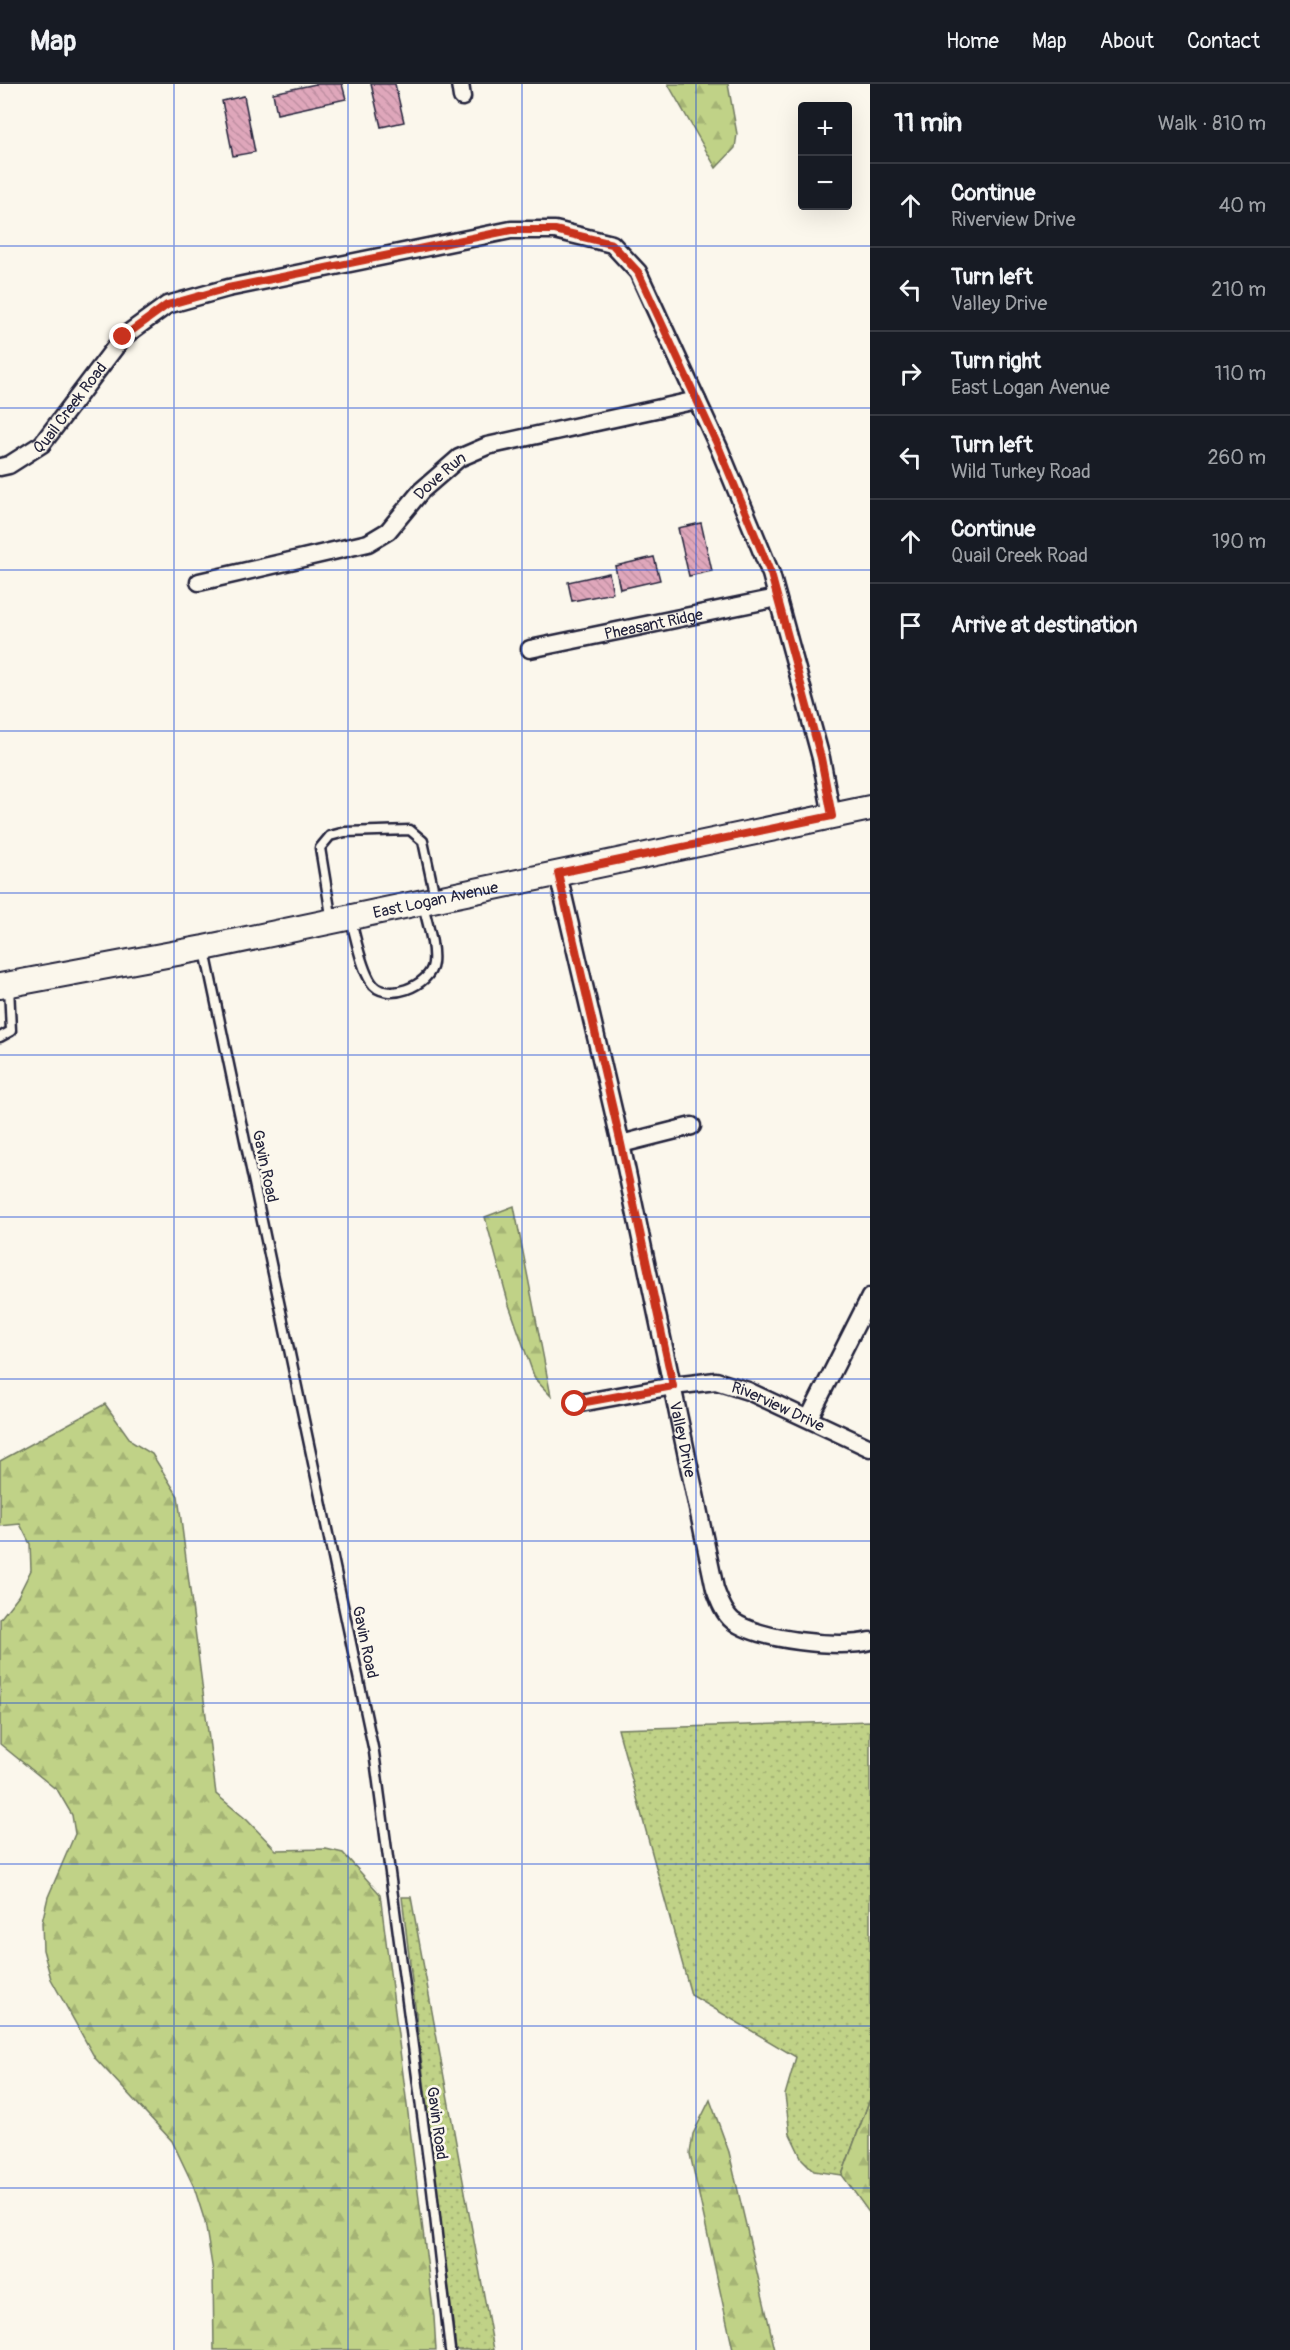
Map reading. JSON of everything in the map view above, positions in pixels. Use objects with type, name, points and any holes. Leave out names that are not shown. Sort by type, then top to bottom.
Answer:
[{"type":"street","name":"Quail Creek Road","points":[[0,467],[9,465],[42,444],[123,337],[167,305],[228,288],[511,230],[555,230],[612,244],[638,272],[697,400],[771,574],[821,758],[832,816]]},
{"type":"street","name":"Dove Run","points":[[199,582],[368,543],[388,531],[421,490],[459,458],[487,446],[697,400]]},
{"type":"street","name":"Pheasant Ridge","points":[[530,649],[777,598]]},
{"type":"street","name":"East Logan Avenue","points":[[5,986],[204,948],[870,808]]},
{"type":"street","name":"Valley Drive","points":[[558,873],[621,1144],[720,1603],[731,1621],[769,1636],[796,1641],[859,1644],[870,1641]]},
{"type":"street","points":[[621,1144],[692,1126]]},
{"type":"street","points":[[809,1418],[870,1297]]},
{"type":"street","name":"Riverview Drive","points":[[575,1404],[673,1386],[716,1381],[748,1391],[870,1448]]},
{"type":"lane","points":[[410,830],[423,841],[433,965],[427,977],[397,992],[383,991],[370,981],[341,919],[320,848],[330,836],[345,831],[410,830]]},
{"type":"lane","name":"Gavin Road","points":[[204,948],[374,1752],[432,2190],[450,2350]]},
{"type":"lane","points":[[0,1037],[11,1031],[5,986]]},
{"type":"green space","points":[[668,84],[728,84],[737,134],[735,148],[716,168]]},
{"type":"green space","points":[[514,1206],[551,1396],[535,1379],[509,1305],[485,1217]]},
{"type":"green space","points":[[105,1404],[132,1442],[152,1454],[178,1496],[216,1794],[247,1820],[276,1850],[326,1849],[343,1853],[380,1894],[434,2317],[436,2350],[214,2350],[213,2272],[205,2222],[194,2187],[172,2141],[95,2058],[51,1979],[43,1950],[42,1922],[48,1897],[75,1834],[72,1815],[58,1791],[0,1744],[0,1619],[18,1596],[31,1570],[30,1544],[20,1524],[0,1526],[0,1461]]},
{"type":"green space","points":[[870,1721],[870,2099],[842,2175],[814,2171],[802,2159],[790,2134],[785,2095],[796,2057],[691,1995],[618,1729]]},
{"type":"green space","points":[[402,1897],[411,1897],[494,2350],[456,2350]]},
{"type":"green space","points":[[870,2099],[870,2214],[842,2175]]},
{"type":"green space","points":[[710,2100],[729,2152],[775,2350],[733,2350],[690,2154],[693,2134]]},
{"type":"building","points":[[316,84],[342,84],[346,99],[277,114],[273,93]]},
{"type":"building","points":[[371,84],[395,84],[404,122],[381,127]]},
{"type":"building","points":[[244,96],[255,152],[233,156],[222,101]]},
{"type":"building","points":[[701,523],[712,571],[689,576],[678,528]]},
{"type":"building","points":[[654,557],[660,580],[620,589],[615,566]]},
{"type":"building","points":[[609,573],[613,593],[572,601],[568,582]]},
{"type":"route","points":[[123,337],[167,305],[228,288],[511,230],[555,230],[612,244],[638,272],[719,448],[771,574],[821,758],[832,816],[558,873],[621,1144],[673,1386],[575,1404]]}]
